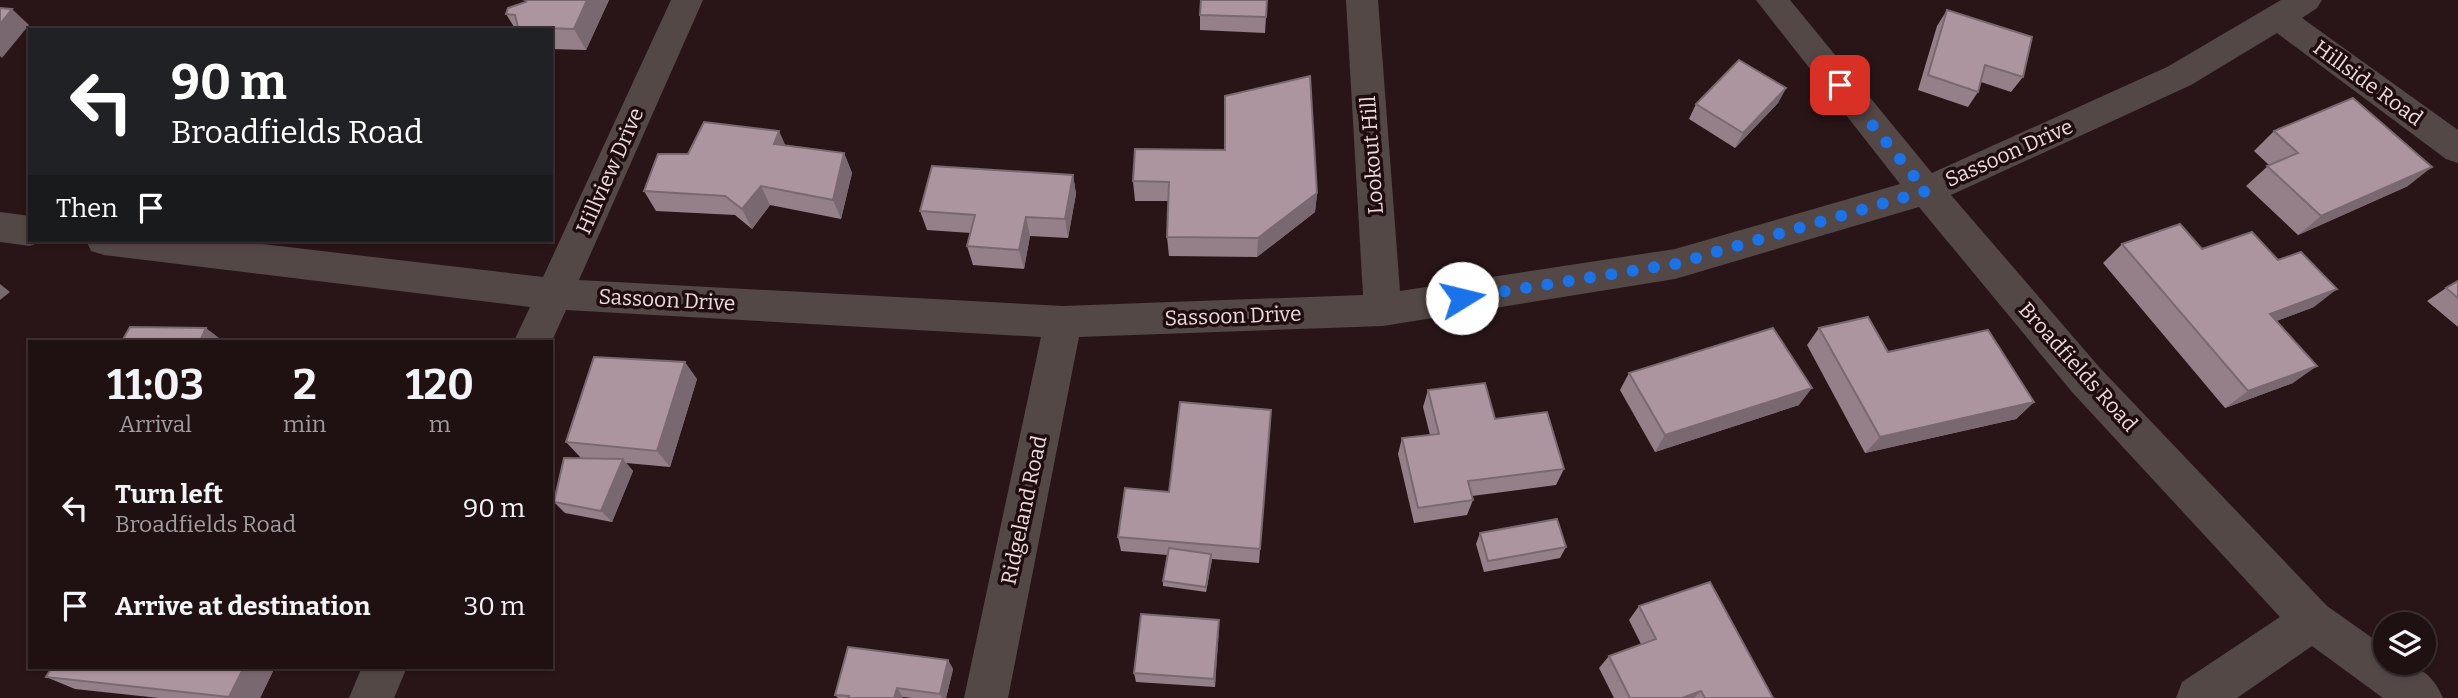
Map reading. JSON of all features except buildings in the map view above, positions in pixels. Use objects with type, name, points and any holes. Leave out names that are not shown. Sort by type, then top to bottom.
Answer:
[{"type":"street","name":"Hillview Drive","points":[[533,340],[687,0]]},
{"type":"street","name":"Lookout Hill","points":[[1362,0],[1383,310]]},
{"type":"street","name":"Broadfields Road","points":[[1772,0],[1926,191],[2086,380],[2312,621],[2421,698]]},
{"type":"street","name":"Sassoon Drive","points":[[121,242],[555,294],[1063,322],[1383,310],[1675,264],[1926,191],[2179,76],[2292,8]]},
{"type":"street","name":"Hillside Road","points":[[2292,8],[2458,149]]},
{"type":"street","points":[[0,227],[28,231]]},
{"type":"street","name":"Ridgeland Road","points":[[986,698],[1063,322]]},
{"type":"street","points":[[2198,698],[2312,621]]},
{"type":"street","points":[[371,698],[384,669]]},
{"type":"route","points":[[1462,298],[1675,264],[1926,191],[1840,85]]}]
